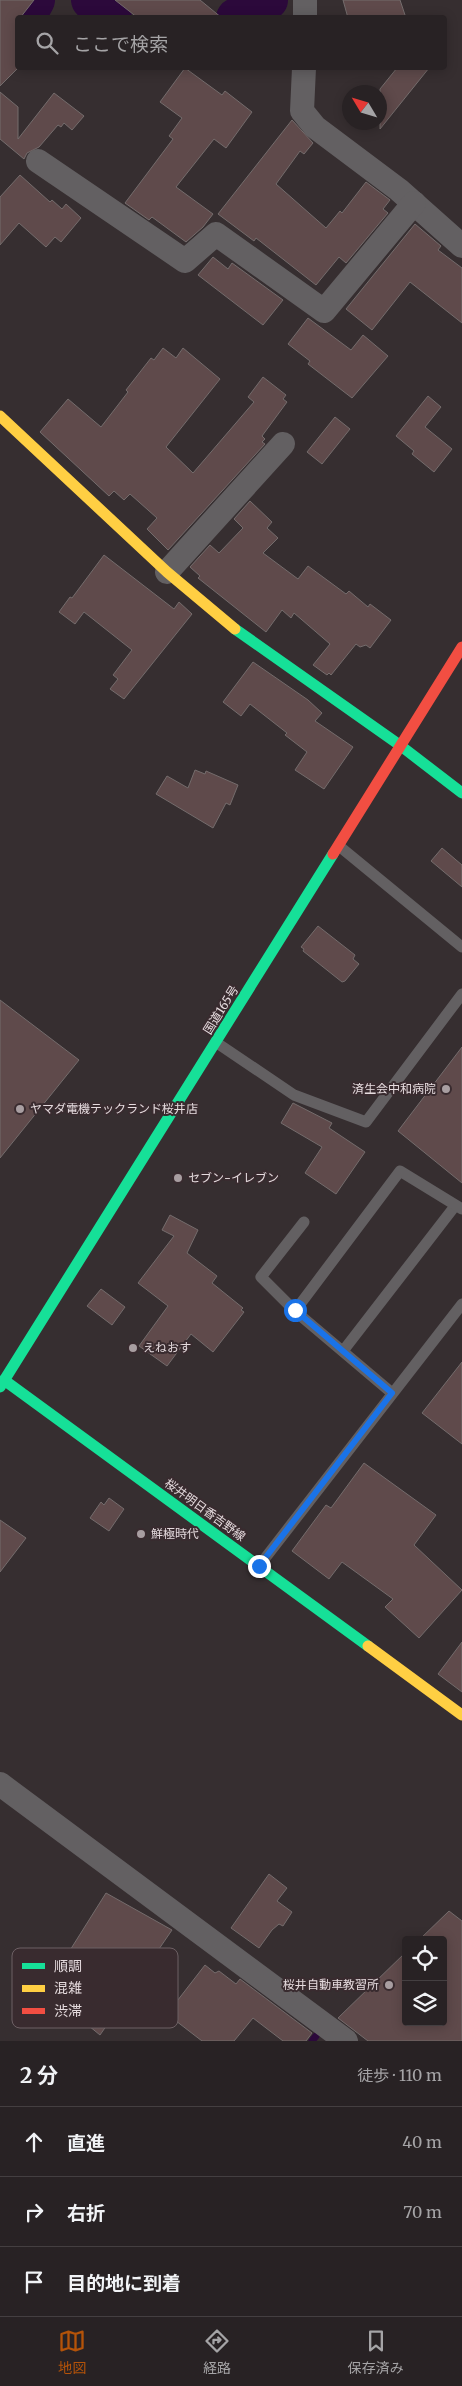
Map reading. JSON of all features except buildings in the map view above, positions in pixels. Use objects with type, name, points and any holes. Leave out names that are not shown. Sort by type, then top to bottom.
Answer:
[{"type":"main road","points":[[0,416],[167,572],[241,634],[401,746],[462,793]]},
{"type":"main road","name":"国道165号","points":[[1,1380],[217,1043],[462,647]]},
{"type":"main road","name":"桜井明日香吉野線","points":[[1,1380],[462,1715]]},
{"type":"street","points":[[305,0],[305,15]]},
{"type":"street","points":[[304,70],[302,111],[315,127],[414,203],[462,246]]},
{"type":"street","points":[[38,161],[185,261],[216,234],[324,311],[414,203]]},
{"type":"street","points":[[167,572],[283,444]]},
{"type":"street","points":[[0,1784],[344,2040]]},
{"type":"lane","points":[[339,846],[462,947]]},
{"type":"lane","points":[[217,1043],[294,1094],[366,1122],[462,994]]},
{"type":"lane","points":[[295,1310],[400,1171],[459,1208],[342,1350]]},
{"type":"lane","points":[[304,1222],[261,1277],[295,1310],[392,1393]]},
{"type":"lane","points":[[259,1566],[462,1304]]},
{"type":"waterway","points":[[27,15],[35,0]]},
{"type":"waterway","points":[[91,0],[108,15]]},
{"type":"waterway","points":[[241,15],[268,0]]},
{"type":"waterway","points":[[312,2041],[316,2036]]},
{"type":"traffic: fast","points":[[235,629],[401,746],[462,793]]},
{"type":"traffic: fast","points":[[0,1387],[333,854]]},
{"type":"traffic: fast","points":[[4,1380],[368,1646]]},
{"type":"traffic: slow","points":[[0,416],[167,572],[235,629]]},
{"type":"traffic: slow","points":[[368,1646],[462,1715]]},
{"type":"traffic: jam","points":[[333,854],[462,647]]},
{"type":"place","name":"済生会中和病院","points":[[446,1089]]},
{"type":"place","name":"ヤマダ電機テックランド桜井店","points":[[20,1109]]},
{"type":"place","name":"セブン-イレブン","points":[[178,1178]]},
{"type":"place","name":"えねおす","points":[[133,1348]]},
{"type":"place","name":"鮮極時代","points":[[141,1534]]},
{"type":"place","name":"桜井自動車教習所","points":[[389,1985]]},
{"type":"route","points":[[259,1566],[392,1393],[295,1310]]}]
